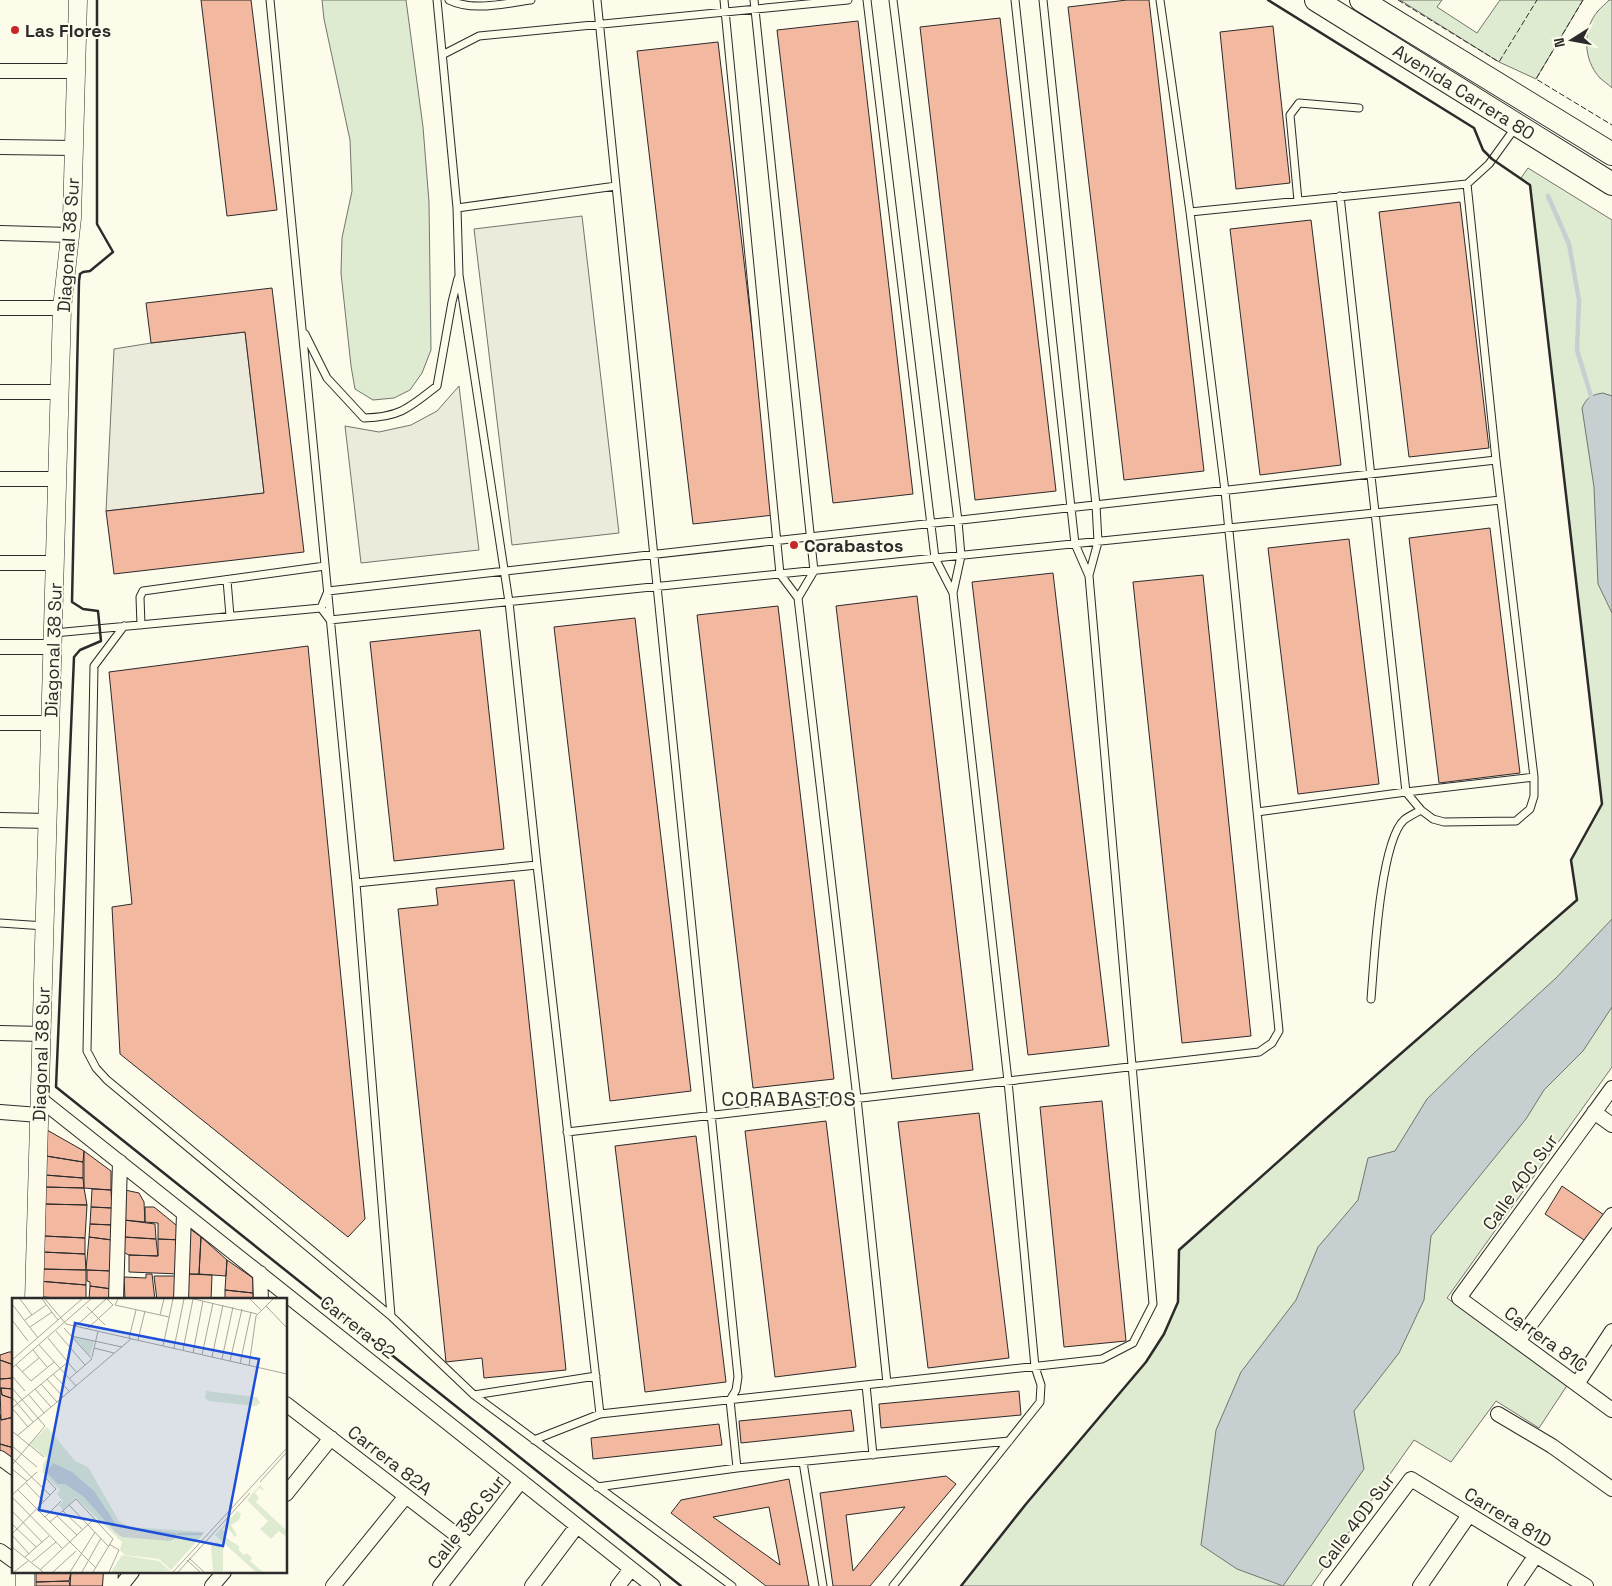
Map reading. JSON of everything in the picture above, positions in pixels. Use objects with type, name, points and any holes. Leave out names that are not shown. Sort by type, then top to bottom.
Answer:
[{"type":"main road","name":"Avenida Carrera 80","points":[[1316,0],[1612,184]]},
{"type":"main road","name":"Avenida Carrera 80","points":[[1361,0],[1612,154]]},
{"type":"main road","points":[[1517,125],[1531,104]]},
{"type":"street","name":"Diagonal 38 Sur","points":[[34,1298],[62,308],[72,218],[78,0]]},
{"type":"street","points":[[0,71],[76,71]]},
{"type":"street","points":[[0,147],[74,148]]},
{"type":"street","points":[[0,232],[70,235]]},
{"type":"street","points":[[0,308],[62,308]]},
{"type":"street","points":[[0,392],[60,392]]},
{"type":"street","points":[[0,479],[58,479]]},
{"type":"street","points":[[0,563],[55,563]]},
{"type":"street","points":[[0,647],[53,640]]},
{"type":"street","points":[[0,723],[51,723]]},
{"type":"street","points":[[0,820],[48,821]]},
{"type":"street","points":[[0,1033],[42,1034]]},
{"type":"street","name":"Calle 40C Sur","points":[[1459,1298],[1612,1088]]},
{"type":"street","points":[[0,1112],[39,1107]]},
{"type":"street","name":"Carrera 82","points":[[39,1107],[120,1162],[653,1586]]},
{"type":"street","points":[[1594,1112],[1612,1125]]},
{"type":"street","points":[[116,1298],[120,1162]]},
{"type":"street","points":[[181,1298],[184,1214]]},
{"type":"street","points":[[1518,1341],[1612,1215]]},
{"type":"street","points":[[260,1273],[261,1298]]},
{"type":"street","name":"Carrera 81C","points":[[1459,1298],[1612,1410]]},
{"type":"street","points":[[1577,1384],[1612,1331]]},
{"type":"street","name":"Carrera 82A","points":[[288,1406],[471,1546]]},
{"type":"street","points":[[1498,1414],[1552,1446],[1612,1489]]},
{"type":"street","points":[[288,1492],[331,1438]]},
{"type":"street","points":[[0,1458],[12,1467]]},
{"type":"street","name":"Carrera 81D","points":[[1410,1479],[1586,1586]]},
{"type":"street","name":"Calle 40D Sur","points":[[1331,1586],[1410,1479]]},
{"type":"street","name":"Calle 38C Sur","points":[[440,1586],[521,1481]]},
{"type":"street","points":[[333,1586],[406,1496]]},
{"type":"street","points":[[1420,1586],[1469,1515]]},
{"type":"street","points":[[532,1586],[577,1526]]},
{"type":"street","points":[[0,1551],[12,1560]]},
{"type":"street","points":[[1515,1586],[1536,1555]]},
{"type":"street","points":[[618,1586],[631,1569]]},
{"type":"street","points":[[121,1586],[130,1574]]},
{"type":"street","points":[[212,1586],[222,1574]]},
{"type":"lane","points":[[270,0],[356,883],[391,1316]]},
{"type":"lane","points":[[437,0],[444,54],[457,208],[459,275],[509,602],[600,1414]]},
{"type":"lane","points":[[449,0],[472,6],[532,0]]},
{"type":"lane","points":[[597,0],[738,1377],[736,1390],[730,1400],[737,1468]]},
{"type":"lane","points":[[724,0],[780,574],[798,598],[857,1098],[887,1383]]},
{"type":"lane","points":[[754,0],[814,571],[798,598]]},
{"type":"lane","points":[[444,54],[479,36],[848,0]]},
{"type":"lane","points":[[867,0],[935,558],[953,593]]},
{"type":"lane","points":[[893,0],[958,521],[961,556],[953,593],[1008,1081],[1036,1367],[1041,1385],[1040,1402],[893,1586]]},
{"type":"lane","points":[[534,1440],[600,1414],[1102,1359],[1133,1343],[1153,1304],[1088,576],[1074,544],[1015,0]]},
{"type":"lane","points":[[1043,0],[1096,505],[1098,542],[1088,576]]},
{"type":"lane","points":[[567,1132],[1259,1052],[1272,1043],[1279,1031],[1225,491],[1190,212],[1160,0]]},
{"type":"lane","points":[[1298,201],[1290,115],[1299,103],[1359,108]]},
{"type":"lane","points":[[1190,212],[1467,184],[1489,164],[1517,125]]},
{"type":"lane","points":[[1340,196],[1406,792],[1421,810],[1433,819],[1444,822],[1516,821],[1530,809],[1534,796],[1534,777],[1496,460],[1467,184]]},
{"type":"lane","points":[[457,208],[616,186]]},
{"type":"lane","points":[[302,329],[328,378],[364,418],[384,418],[402,412],[437,386],[452,302],[459,275]]},
{"type":"lane","points":[[328,591],[1496,460]]},
{"type":"lane","points":[[330,620],[1501,500]]},
{"type":"lane","points":[[141,625],[140,597],[143,591],[325,566]]},
{"type":"lane","points":[[226,580],[230,616]]},
{"type":"lane","points":[[321,608],[328,591]]},
{"type":"lane","points":[[53,640],[124,626],[321,608]]},
{"type":"lane","points":[[321,608],[330,620]]},
{"type":"lane","points":[[124,626],[94,666],[87,1051],[96,1068],[107,1080],[391,1316],[474,1395],[732,1586]]},
{"type":"lane","points":[[1257,812],[1534,777]]},
{"type":"lane","points":[[1372,999],[1379,910],[1392,840],[1404,820],[1421,810]]},
{"type":"lane","points":[[356,883],[537,865]]},
{"type":"lane","points":[[0,923],[45,926]]},
{"type":"lane","points":[[474,1395],[596,1376]]},
{"type":"lane","points":[[866,1385],[873,1455]]},
{"type":"lane","points":[[597,1487],[737,1468],[1009,1441]]},
{"type":"lane","points":[[803,1462],[823,1586]]},
{"type":"green space","points":[[322,0],[406,0],[423,127],[429,202],[431,350],[422,373],[410,390],[394,398],[373,400],[355,389],[341,273],[342,238],[352,191],[350,140],[324,19]]},
{"type":"green space","points":[[1400,0],[1442,0],[1437,7],[1477,33],[1500,0],[1583,0],[1536,79],[1499,62]]},
{"type":"green space","points":[[1609,0],[1612,0],[1612,88],[1594,71],[1590,62],[1587,44],[1587,35],[1593,18]]},
{"type":"green space","points":[[1528,168],[1612,220],[1612,1067],[1447,1298],[1568,1384],[1539,1428],[1496,1401],[1451,1462],[1414,1440],[1311,1586],[961,1586],[1026,1504],[1146,1362],[1164,1334],[1178,1302],[1179,1250],[1577,900],[1571,860],[1602,804],[1530,185],[1521,178]]},
{"type":"shaded area","points":[[582,216],[619,533],[512,545],[474,229]]},
{"type":"shaded area","points":[[245,332],[264,493],[106,511],[114,349]]},
{"type":"shaded area","points":[[459,386],[479,550],[361,563],[345,426],[379,432],[411,425],[437,411]]},
{"type":"shaded area","points":[[1603,393],[1612,396],[1612,613],[1598,584],[1594,487],[1582,408],[1590,397]]},
{"type":"shaded area","points":[[1612,919],[1612,1007],[1583,1051],[1544,1090],[1526,1119],[1431,1236],[1424,1300],[1399,1353],[1354,1411],[1364,1469],[1283,1586],[1237,1569],[1201,1545],[1216,1430],[1241,1372],[1296,1300],[1318,1247],[1358,1200],[1368,1158],[1395,1151],[1427,1099],[1556,978]]},
{"type":"building","points":[[201,0],[251,0],[277,210],[227,216]]},
{"type":"building","points":[[1127,0],[1149,0],[1204,471],[1124,480],[1068,7]]},
{"type":"building","points":[[1000,18],[1056,491],[975,500],[920,27]]},
{"type":"building","points":[[858,21],[913,494],[833,503],[777,30]]},
{"type":"building","points":[[1273,26],[1290,183],[1236,189],[1220,32]]},
{"type":"building","points":[[718,42],[774,515],[693,524],[637,51]]},
{"type":"building","points":[[1460,202],[1489,448],[1409,457],[1379,212]]},
{"type":"building","points":[[1311,220],[1341,465],[1260,475],[1230,229]]},
{"type":"building","points":[[272,288],[304,552],[114,574],[106,511],[264,493],[245,332],[151,343],[146,303]]},
{"type":"building","points":[[1490,528],[1520,773],[1439,783],[1409,538]]},
{"type":"building","points":[[1349,539],[1379,784],[1298,794],[1268,548]]},
{"type":"building","points":[[1053,573],[1109,1046],[1028,1055],[972,582]]},
{"type":"building","points":[[1203,575],[1251,1036],[1182,1043],[1133,582]]},
{"type":"building","points":[[917,596],[973,1070],[892,1079],[836,606]]},
{"type":"building","points":[[778,606],[834,1079],[753,1088],[697,615]]},
{"type":"building","points":[[635,618],[691,1091],[610,1101],[554,627]]},
{"type":"building","points":[[480,630],[504,849],[394,861],[370,642]]},
{"type":"building","points":[[308,646],[365,1219],[348,1237],[120,1054],[112,907],[132,904],[109,672]]},
{"type":"building","points":[[514,880],[566,1370],[484,1378],[482,1358],[446,1362],[398,909],[438,905],[436,888]]},
{"type":"building","points":[[1102,1101],[1126,1341],[1064,1347],[1040,1107]]},
{"type":"building","points":[[979,1113],[1009,1358],[928,1368],[898,1122]]},
{"type":"building","points":[[826,1121],[856,1367],[775,1377],[745,1131]]},
{"type":"building","points":[[47,1130],[84,1151],[83,1162],[46,1156]]},
{"type":"building","points":[[696,1136],[726,1382],[645,1392],[615,1146]]},
{"type":"building","points":[[84,1151],[111,1171],[111,1190],[84,1188]]},
{"type":"building","points":[[46,1156],[83,1162],[83,1178],[45,1175]]},
{"type":"building","points":[[45,1175],[83,1178],[84,1188],[45,1187]]},
{"type":"building","points":[[1562,1186],[1607,1217],[1584,1240],[1545,1214]]},
{"type":"building","points":[[45,1187],[84,1188],[87,1205],[44,1204]]},
{"type":"building","points":[[92,1189],[111,1190],[112,1208],[91,1207]]},
{"type":"building","points":[[125,1190],[139,1193],[144,1202],[145,1222],[124,1220]]},
{"type":"building","points":[[44,1204],[87,1205],[85,1238],[44,1236]]},
{"type":"building","points":[[91,1207],[112,1208],[113,1225],[90,1224]]},
{"type":"building","points":[[145,1207],[154,1207],[181,1229],[182,1240],[158,1239],[158,1223],[145,1222]]},
{"type":"building","points":[[124,1220],[155,1224],[156,1239],[124,1237]]},
{"type":"building","points":[[90,1224],[113,1225],[112,1240],[89,1237]]},
{"type":"building","points":[[186,1226],[201,1237],[199,1274],[185,1274]]},
{"type":"building","points":[[44,1236],[85,1238],[85,1254],[43,1252]]},
{"type":"building","points":[[89,1237],[112,1240],[112,1271],[86,1270]]},
{"type":"building","points":[[124,1237],[156,1239],[158,1256],[129,1255],[123,1252]]},
{"type":"building","points":[[201,1237],[227,1260],[226,1276],[199,1274]]},
{"type":"building","points":[[158,1239],[182,1240],[180,1274],[129,1272],[129,1255],[158,1256]]},
{"type":"building","points":[[43,1252],[85,1254],[86,1270],[43,1269]]},
{"type":"building","points":[[227,1260],[253,1278],[253,1293],[225,1290]]},
{"type":"building","points":[[39,1269],[86,1270],[86,1285],[38,1281]]},
{"type":"building","points":[[87,1270],[112,1271],[112,1289],[90,1286],[90,1282],[87,1281]]},
{"type":"building","points":[[146,1274],[152,1274],[155,1298],[125,1298],[124,1277],[146,1278]]},
{"type":"building","points":[[185,1274],[212,1275],[211,1298],[182,1298]]},
{"type":"building","points":[[154,1276],[180,1276],[179,1298],[157,1298]]},
{"type":"building","points":[[38,1281],[86,1285],[86,1298],[38,1297]]},
{"type":"building","points":[[90,1286],[112,1289],[112,1298],[89,1298]]},
{"type":"building","points":[[225,1290],[253,1293],[253,1298],[225,1298]]},
{"type":"building","points":[[12,1352],[12,1364],[0,1360],[0,1355]]},
{"type":"building","points":[[0,1360],[12,1364],[12,1378],[0,1379]]},
{"type":"building","points":[[12,1378],[12,1389],[0,1388],[0,1379]]},
{"type":"building","points":[[0,1388],[2,1395],[12,1398],[12,1417],[1,1420]]},
{"type":"building","points":[[1,1388],[12,1389],[12,1398],[2,1395]]},
{"type":"building","points":[[1019,1391],[1021,1415],[881,1428],[879,1404]]},
{"type":"building","points":[[851,1410],[854,1431],[741,1443],[739,1421]]},
{"type":"building","points":[[0,1414],[1,1420],[12,1417],[12,1447],[0,1444]]},
{"type":"building","points":[[719,1424],[722,1445],[593,1459],[591,1438]]},
{"type":"building","points":[[0,1444],[12,1447],[12,1463],[0,1455]]},
{"type":"building","points":[[946,1476],[956,1484],[870,1586],[833,1586],[820,1493]],"holes":[[[905,1507],[853,1571],[846,1515]]]},
{"type":"building","points":[[789,1479],[809,1586],[766,1586],[671,1513],[681,1500]],"holes":[[[769,1507],[780,1565],[713,1517]]]},
{"type":"building","points":[[36,1574],[71,1574],[69,1581],[36,1582]]},
{"type":"building","points":[[71,1574],[106,1574],[105,1586],[70,1586]]},
{"type":"building","points":[[69,1581],[70,1586],[36,1586],[36,1582]]},
{"type":"waterway","points":[[1548,196],[1569,244],[1579,300],[1577,350],[1591,396]]},
{"type":"fence","points":[[1398,0],[1499,62],[1537,0]]},
{"type":"fence","points":[[1583,0],[1536,79],[1612,125]]},
{"type":"wall","points":[[97,0],[97,224],[113,252],[90,271],[80,274],[79,281],[72,602],[83,609],[98,611],[101,641],[80,650],[74,657],[56,1087],[681,1586]]},
{"type":"wall","points":[[961,1586],[1026,1504],[1146,1362],[1164,1334],[1178,1302],[1179,1250],[1577,900],[1571,860],[1602,804],[1530,185],[1492,159],[1483,150],[1474,128],[1268,0]]},
{"type":"place","name":"Las Flores","points":[[15,30]]},
{"type":"place","name":"Corabastos","points":[[794,545]]},
{"type":"district","name":"CORABASTOS","points":[[789,1099]]}]
